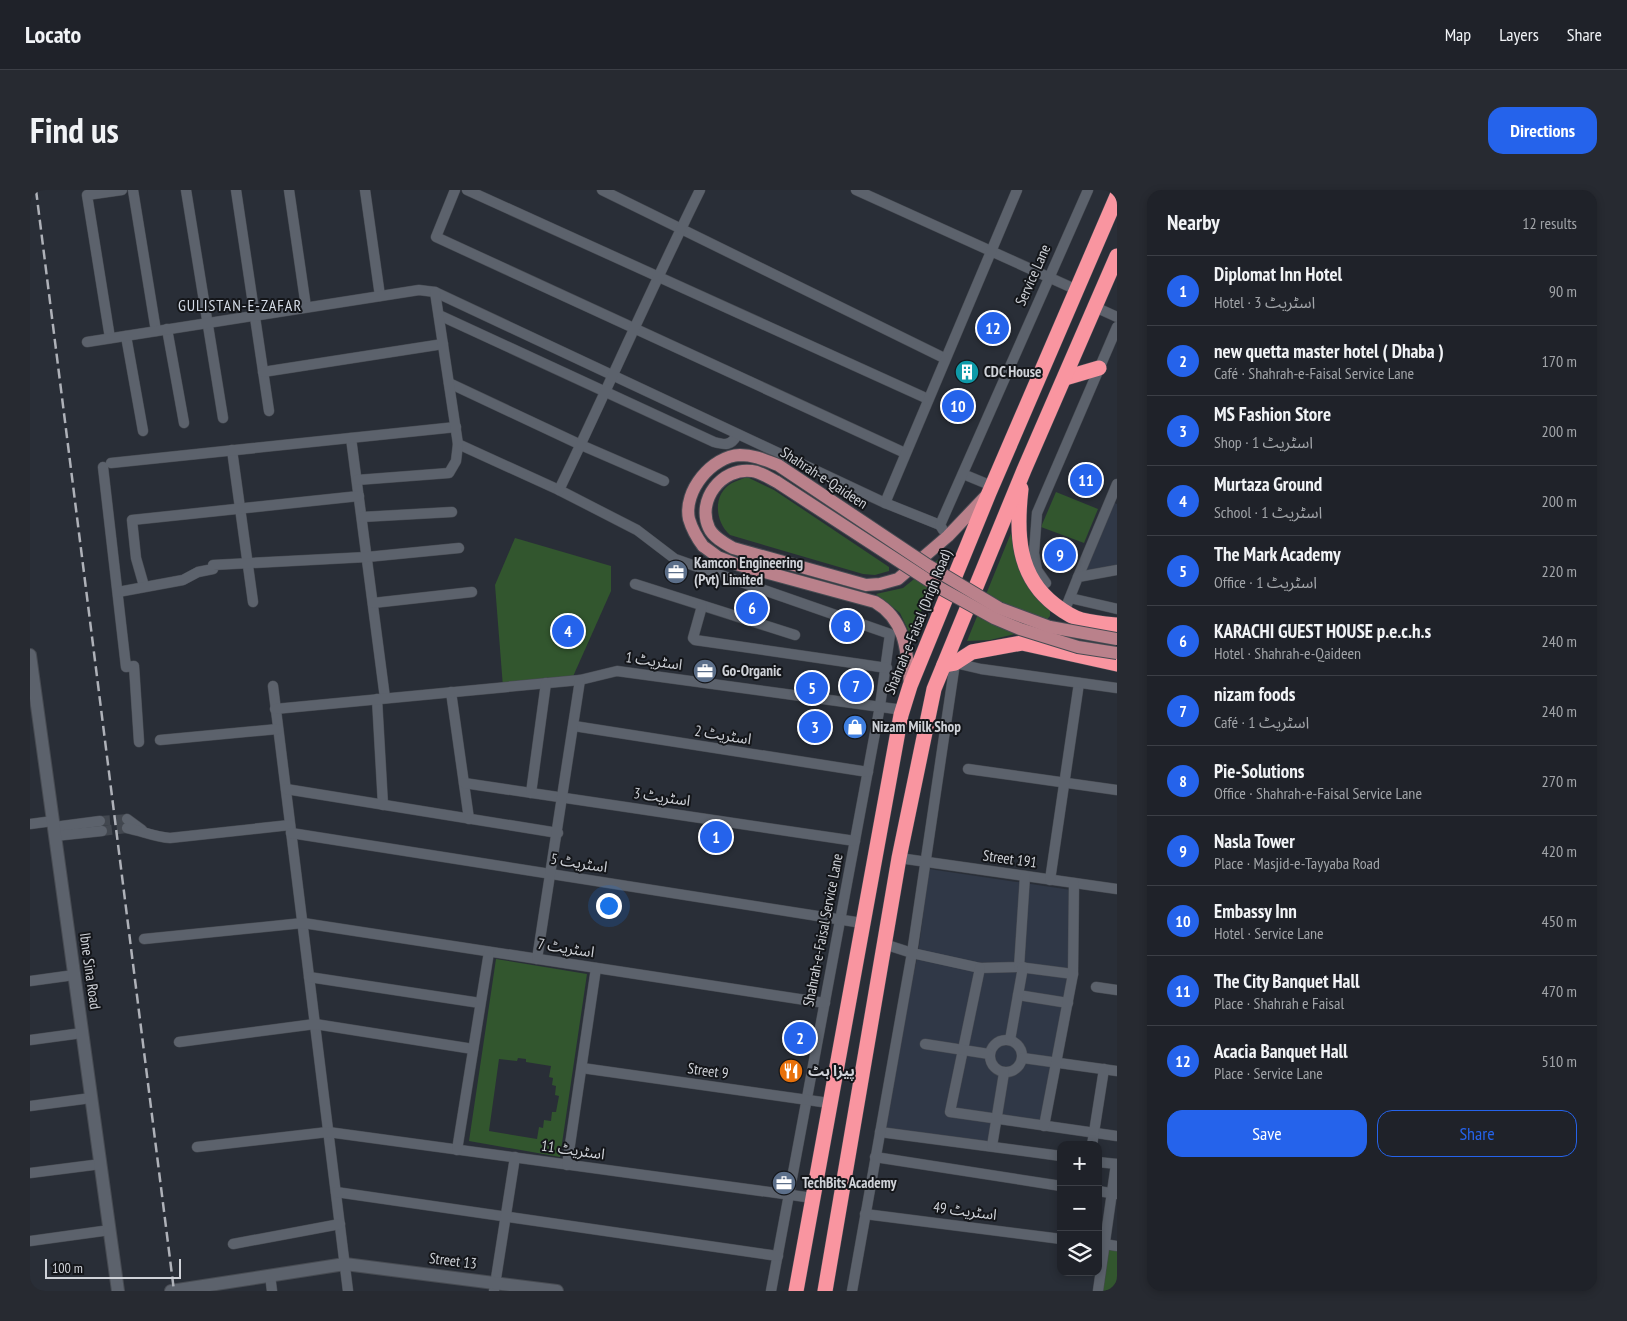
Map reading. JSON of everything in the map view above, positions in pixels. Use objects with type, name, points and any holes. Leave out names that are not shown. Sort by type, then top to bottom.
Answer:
[{"type":"highway","name":"Shahrah-e-Faisal (Drigh Road)","points":[[796,1291],[862,923],[903,710],[910,686],[991,489],[1117,196]]},
{"type":"highway","points":[[825,1291],[899,858],[934,689],[950,664],[1024,470],[1117,256]]},
{"type":"highway","points":[[1065,378],[1099,368]]},
{"type":"highway","points":[[1024,470],[1019,507],[1022,554],[1035,587],[1067,605],[1081,620],[1117,625]]},
{"type":"highway","points":[[1049,648],[1046,640],[1046,631],[1054,618],[1067,605]]},
{"type":"highway","points":[[950,664],[972,652],[1022,643],[1117,664]]},
{"type":"main road","name":"Shahrah-e-Qaideen","points":[[910,686],[908,656],[901,627],[886,608],[875,602],[739,565],[718,557],[711,552],[694,534],[689,517],[690,501],[705,472],[721,460],[738,455],[757,456],[778,465],[929,566],[998,608],[1050,627],[1117,639]]},
{"type":"main road","name":"Shahrah-e-Qaideen","points":[[991,489],[948,536],[898,579],[880,584],[866,585],[849,581],[747,552],[720,541],[709,529],[705,514],[707,500],[715,486],[725,476],[739,471],[752,471],[764,475],[940,588],[994,618],[1020,629],[1078,647],[1117,652]]},
{"type":"street","points":[[110,338],[86,195],[122,190]]},
{"type":"street","points":[[133,190],[156,331]]},
{"type":"street","points":[[186,190],[223,418]]},
{"type":"street","points":[[236,190],[269,411]]},
{"type":"street","points":[[289,190],[306,308]]},
{"type":"street","points":[[365,190],[380,296]]},
{"type":"street","points":[[455,190],[436,237],[634,326],[905,453]]},
{"type":"street","points":[[467,190],[928,399]]},
{"type":"street","points":[[602,190],[944,358]]},
{"type":"street","points":[[458,444],[559,490],[606,393],[657,277],[700,190]]},
{"type":"street","points":[[856,190],[1077,290]]},
{"type":"street","points":[[885,503],[944,358],[1017,190]]},
{"type":"street","name":"Service Lane","points":[[940,525],[1088,190]]},
{"type":"street","points":[[87,342],[419,290],[435,292],[885,503],[940,525],[948,536]]},
{"type":"street","points":[[357,480],[449,473],[456,461],[458,444],[456,427],[435,292]]},
{"type":"street","points":[[1095,307],[1117,317]]},
{"type":"street","points":[[439,315],[714,442],[725,445],[732,443],[738,435]]},
{"type":"street","points":[[1046,583],[1038,570],[1034,553],[1037,513],[1117,326]]},
{"type":"street","points":[[168,329],[184,423]]},
{"type":"street","points":[[126,336],[143,431]]},
{"type":"street","points":[[263,372],[443,344]]},
{"type":"street","points":[[449,383],[580,445],[664,481]]},
{"type":"street","points":[[140,742],[134,666],[126,667],[107,465],[456,427]]},
{"type":"street","points":[[352,438],[373,603],[381,699],[383,805]]},
{"type":"street","points":[[232,450],[253,602]]},
{"type":"street","points":[[963,474],[991,489]]},
{"type":"street","points":[[1117,484],[1113,502],[1067,605],[1117,609]]},
{"type":"street","name":"Shahrah-e-Faisal Service Lane","points":[[559,490],[637,530],[675,560],[863,623],[890,634],[887,668],[771,1291]]},
{"type":"street","points":[[144,586],[136,558],[132,520],[359,496]]},
{"type":"street","points":[[362,517],[452,512]]},
{"type":"street","points":[[118,592],[183,580],[198,572],[213,569],[213,566],[367,557],[459,548]]},
{"type":"street","points":[[1078,577],[1117,570]]},
{"type":"street","points":[[635,584],[795,634]]},
{"type":"street","points":[[373,603],[472,592]]},
{"type":"street","points":[[702,606],[693,638],[695,640],[887,668]]},
{"type":"street","name":"Ibne Sina Road","points":[[30,655],[118,1291]]},
{"type":"street","points":[[852,1291],[912,953],[950,664],[1117,688]]},
{"type":"street","name":"اسٹریٹ 1","points":[[276,709],[580,680],[617,671],[903,710]]},
{"type":"street","points":[[537,959],[558,833],[580,680]]},
{"type":"street","points":[[531,793],[546,683]]},
{"type":"street","points":[[1050,880],[1079,683]]},
{"type":"street","points":[[273,686],[348,1291]]},
{"type":"street","points":[[451,692],[469,819]]},
{"type":"street","name":"اسٹریٹ 2","points":[[574,726],[868,772]]},
{"type":"street","points":[[160,740],[278,729]]},
{"type":"street","points":[[968,769],[1117,790]]},
{"type":"street","name":"اسٹریٹ 3","points":[[464,783],[855,841]]},
{"type":"street","points":[[286,789],[558,833]]},
{"type":"street","points":[[30,824],[54,828],[101,826]]},
{"type":"street","name":"اسٹریٹ 5","points":[[127,824],[155,837],[170,838],[291,829],[551,874],[862,923]]},
{"type":"street","name":"Street 191","points":[[899,858],[1117,889]]},
{"type":"street","points":[[1010,1040],[1021,967],[1025,876]]},
{"type":"street","points":[[1044,1126],[1073,974],[1074,883]]},
{"type":"street","name":"اسٹریٹ 7","points":[[144,939],[303,923],[825,1003]]},
{"type":"street","points":[[884,944],[912,953],[980,968],[1021,967],[1073,974]]},
{"type":"street","points":[[457,1150],[489,952]]},
{"type":"street","points":[[567,1165],[596,968]]},
{"type":"street","points":[[980,968],[961,1050],[950,1112],[1117,1136]]},
{"type":"street","points":[[30,981],[74,975]]},
{"type":"street","points":[[309,977],[480,1003]]},
{"type":"street","points":[[1096,987],[1117,990]]},
{"type":"street","points":[[1018,995],[1068,1002]]},
{"type":"street","points":[[179,1042],[315,1024],[472,1049]]},
{"type":"street","points":[[30,1040],[82,1033]]},
{"type":"street","points":[[989,1054],[995,1045],[1003,1040],[1010,1040],[1017,1043],[1023,1058]]},
{"type":"street","points":[[925,1044],[989,1054]]},
{"type":"street","points":[[989,1054],[993,1066],[1004,1073],[1014,1071],[1023,1058]]},
{"type":"street","points":[[1023,1058],[1117,1071]]},
{"type":"street","name":"Street 9","points":[[582,1068],[829,1103]]},
{"type":"street","points":[[1092,1141],[1104,1069]]},
{"type":"street","points":[[992,1146],[1004,1073]]},
{"type":"street","points":[[30,1106],[91,1098]]},
{"type":"street","name":"اسٹریٹ 11","points":[[197,1147],[328,1132],[813,1198]]},
{"type":"street","points":[[880,1132],[1057,1155]]},
{"type":"street","points":[[875,1157],[1057,1185]]},
{"type":"street","points":[[494,1287],[514,1158]]},
{"type":"street","points":[[1102,1162],[1116,1164],[1114,1194],[1102,1244],[1117,1246]]},
{"type":"street","points":[[30,1173],[100,1164]]},
{"type":"street","points":[[336,1192],[505,1218],[778,1256]]},
{"type":"street","name":"اسٹریٹ 49","points":[[865,1214],[1057,1238]]},
{"type":"street","points":[[233,1244],[340,1224]]},
{"type":"street","points":[[30,1241],[110,1230]]},
{"type":"street","name":"Street 13","points":[[171,1291],[345,1264],[494,1287],[557,1291]]},
{"type":"street","points":[[270,1275],[272,1291]]},
{"type":"street","points":[[1098,1291],[1099,1276]]},
{"type":"shaded area","points":[[1110,501],[1117,504],[1117,570],[1078,577]]},
{"type":"shaded area","points":[[929,869],[1071,890],[1072,979],[1042,1130],[996,1124],[990,1150],[878,1136],[918,954]]},
{"type":"green space","points":[[747,477],[774,490],[889,567],[889,571],[875,575],[863,574],[730,535],[721,523],[719,516],[718,508],[721,494],[732,483]]},
{"type":"green space","points":[[1056,492],[1098,509],[1084,543],[1041,527]]},
{"type":"green space","points":[[1011,533],[1019,566],[1027,585],[1033,594],[1050,609],[1050,616],[1040,628],[990,640],[967,641]]},
{"type":"green space","points":[[515,538],[611,566],[611,591],[571,681],[503,687],[495,585]]},
{"type":"green space","points":[[945,554],[911,636],[900,613],[876,594],[903,588]]},
{"type":"green space","points":[[496,959],[587,974],[560,1157],[469,1141]],"holes":[[[518,1058],[526,1059],[526,1062],[551,1066],[549,1077],[553,1078],[552,1085],[556,1086],[555,1095],[559,1096],[556,1112],[552,1112],[551,1121],[544,1120],[543,1128],[539,1127],[537,1139],[489,1131],[499,1059],[517,1061]]]},
{"type":"green space","points":[[1107,1248],[1117,1250],[1117,1291],[1101,1291]]},
{"type":"tunnel","points":[[100,821],[127,819]]},
{"type":"tunnel","points":[[102,831],[127,828]]},
{"type":"railway","points":[[36,190],[174,1291]]},
{"type":"place","name":"Acacia Banquet Hall","points":[[993,328]]},
{"type":"place","name":"CDC House","points":[[967,372]]},
{"type":"place","name":"Embassy Inn","points":[[958,406]]},
{"type":"place","name":"The City Banquet Hall","points":[[1086,480]]},
{"type":"place","name":"Nasla Tower","points":[[1060,555]]},
{"type":"place","name":"Kamcon Engineering (Pvt) Limited","points":[[676,572]]},
{"type":"place","name":"KARACHI GUEST HOUSE p.e.c.h.s","points":[[752,608]]},
{"type":"place","name":"Pie-Solutions","points":[[847,626]]},
{"type":"place","name":"Murtaza Ground","points":[[568,631]]},
{"type":"place","name":"Go-Organic","points":[[705,671]]},
{"type":"place","name":"nizam foods","points":[[856,686]]},
{"type":"place","name":"The Mark Academy","points":[[812,688]]},
{"type":"place","name":"MS Fashion Store","points":[[815,727]]},
{"type":"place","name":"Nizam Milk Shop","points":[[855,727]]},
{"type":"place","name":"Diplomat Inn Hotel","points":[[716,837]]},
{"type":"place","name":"new quetta master hotel ( Dhaba )","points":[[800,1038]]},
{"type":"place","name":"پیزا ہٹ","points":[[791,1071]]},
{"type":"place","name":"TechBits Academy","points":[[784,1183]]},
{"type":"district","name":"GULISTAN-E-ZAFAR","points":[[240,305]]}]
